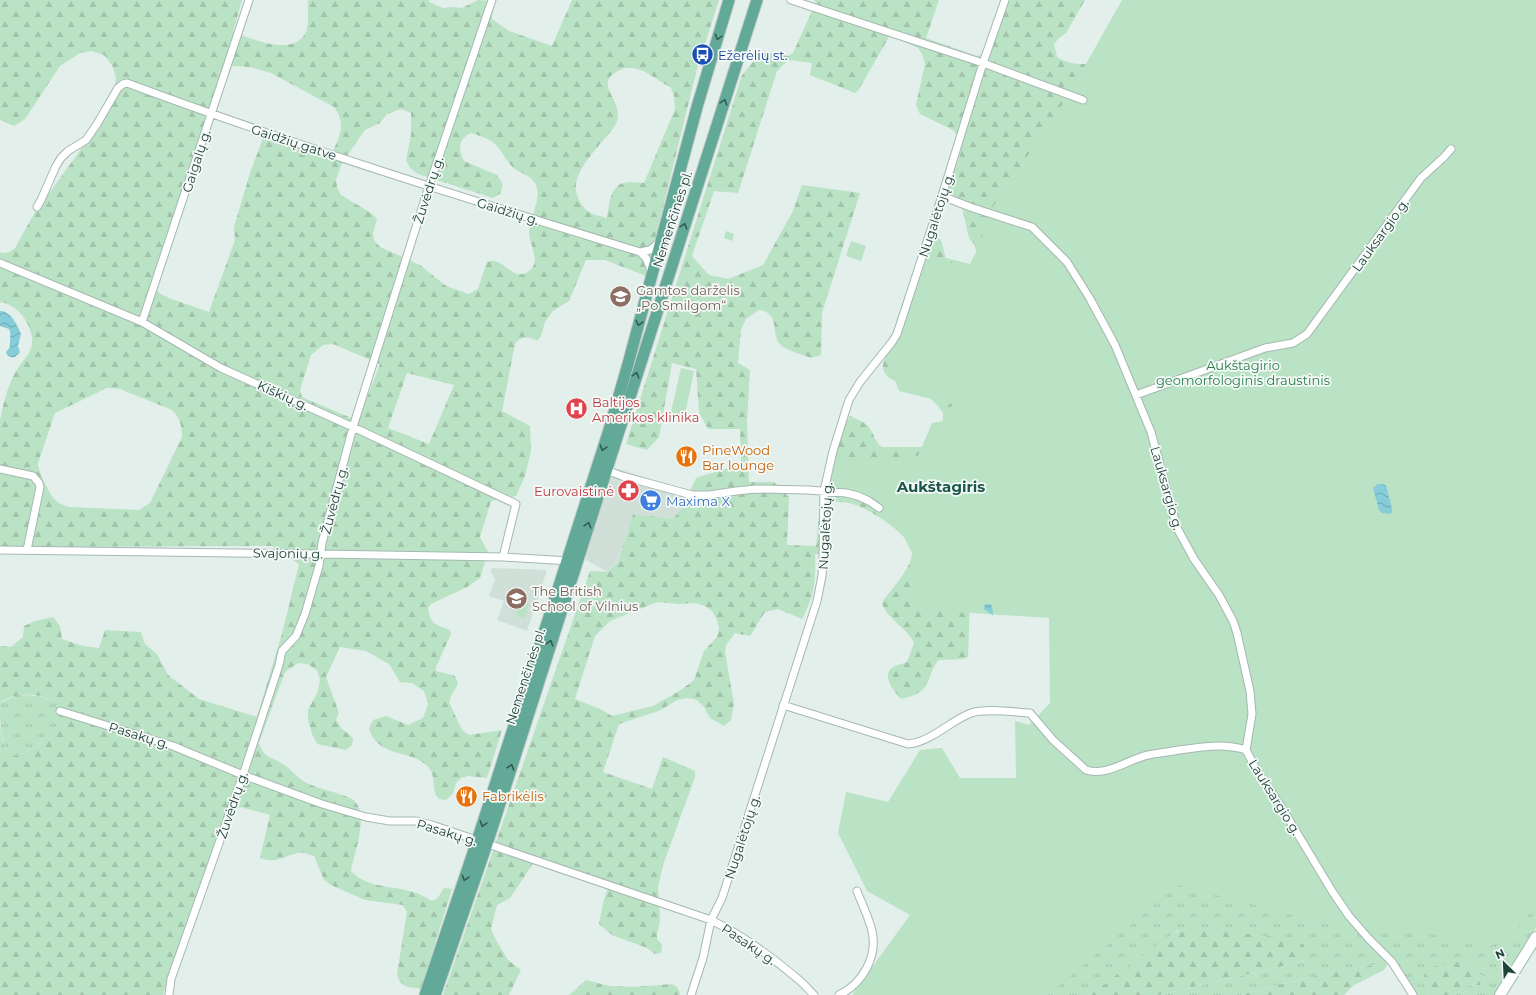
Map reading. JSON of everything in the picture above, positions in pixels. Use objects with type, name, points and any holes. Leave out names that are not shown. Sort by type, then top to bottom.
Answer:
[{"type":"main road","name":"Nemenčinės pl.","points":[[435,995],[572,562],[628,364],[697,107],[729,0]]},
{"type":"main road","name":"Nemenčinės pl.","points":[[572,562],[606,470],[757,0]]},
{"type":"main road","name":"Nemenčinės pl.","points":[[425,995],[482,843]]},
{"type":"main road","points":[[1500,995],[1536,937]]},
{"type":"street","name":"Gaigalų g.","points":[[142,322],[250,0]]},
{"type":"street","name":"Žuvėdrų g.","points":[[169,995],[171,979],[243,775],[279,665],[282,651],[296,636],[305,614],[353,427],[429,186],[492,0]]},
{"type":"street","points":[[792,0],[983,63],[1083,100]]},
{"type":"street","name":"Nugalėtojų g.","points":[[691,995],[703,958],[711,920],[722,898],[811,621],[821,585],[824,491],[833,451],[847,404],[860,382],[897,334],[983,63],[1005,0]]},
{"type":"street","name":"Gaidžių gatve","points":[[37,207],[61,158],[68,151],[86,140],[118,88],[127,83],[212,115],[376,169]]},
{"type":"street","name":"Lauksargio g.","points":[[1136,395],[1265,348],[1293,343],[1307,334],[1420,178],[1451,149]]},
{"type":"street","name":"Gaidžių g.","points":[[376,169],[640,252]]},
{"type":"street","name":"Lauksargio g.","points":[[942,196],[970,207],[1032,227],[1067,262],[1089,297],[1115,345],[1151,432],[1177,528],[1194,559],[1227,609],[1237,634],[1250,691],[1252,714],[1246,750],[1256,769],[1349,916],[1392,962],[1413,995]]},
{"type":"street","points":[[640,252],[650,250],[660,242]]},
{"type":"street","points":[[640,252],[646,258],[652,272]]},
{"type":"street","name":"Kiškių g.","points":[[0,263],[142,322],[221,368],[353,427],[516,504],[503,557]]},
{"type":"street","points":[[0,469],[33,476],[39,483],[40,487],[27,550]]},
{"type":"street","points":[[606,470],[622,476],[692,495],[709,495],[756,490],[824,491],[846,493],[858,496],[879,508]]},
{"type":"street","name":"Svajonių g.","points":[[0,550],[503,557],[572,562]]},
{"type":"street","points":[[783,705],[908,744],[918,742],[973,713],[1030,713],[1053,740],[1086,770],[1098,772],[1149,755],[1213,745],[1232,746],[1246,750]]},
{"type":"street","name":"Pasakų g.","points":[[60,710],[173,746],[243,775],[322,804],[366,817],[390,821],[416,821],[711,920],[763,952],[800,980],[814,995]]},
{"type":"street","points":[[839,995],[846,992],[865,972],[871,960],[873,950],[872,931],[857,891]]},
{"type":"shaded area","points":[[618,469],[690,491],[687,503],[673,520],[633,514],[618,561],[608,572],[586,560],[586,556],[610,480]]},
{"type":"shaded area","name":"The British School of Vilnius","points":[[491,568],[547,570],[527,631],[497,620],[504,601],[489,596],[495,579],[491,572]]},
{"type":"green space","points":[[0,0],[242,0],[233,32],[270,44],[281,45],[299,41],[305,34],[308,22],[308,0],[429,0],[429,2],[443,8],[462,8],[478,0],[493,1],[492,19],[509,31],[552,46],[572,0],[719,0],[705,44],[699,55],[697,69],[646,276],[605,260],[586,260],[569,301],[553,311],[545,322],[541,336],[537,341],[531,338],[522,338],[515,344],[502,411],[530,426],[531,451],[525,476],[516,496],[491,501],[480,537],[488,552],[480,578],[467,587],[431,604],[428,608],[434,623],[450,630],[451,634],[436,667],[436,671],[455,676],[458,683],[449,702],[462,730],[469,735],[502,730],[487,778],[468,776],[461,778],[456,783],[453,793],[446,800],[439,799],[436,795],[433,776],[429,768],[414,758],[388,750],[374,739],[369,729],[373,720],[386,716],[408,725],[423,718],[428,704],[424,691],[412,683],[400,682],[389,664],[366,651],[340,647],[326,677],[339,713],[336,720],[342,729],[353,739],[352,745],[346,750],[317,744],[308,720],[308,710],[318,691],[320,680],[317,670],[307,664],[298,663],[285,672],[259,743],[266,755],[283,764],[305,782],[350,798],[356,803],[360,811],[361,821],[358,843],[351,871],[357,876],[378,885],[415,892],[432,901],[437,899],[444,888],[452,889],[421,989],[406,986],[398,979],[397,974],[407,912],[403,905],[365,900],[331,885],[324,880],[314,856],[300,853],[276,860],[266,860],[260,858],[270,815],[241,807],[228,812],[163,995],[0,995],[0,723],[4,745],[8,753],[11,756],[17,755],[38,745],[50,734],[58,723],[59,705],[46,698],[30,695],[14,696],[0,703],[0,646],[11,647],[23,637],[24,626],[35,621],[53,617],[60,626],[62,639],[83,646],[99,648],[105,630],[141,632],[145,644],[157,654],[168,675],[199,699],[257,717],[283,630],[299,564],[272,546],[0,547],[0,421],[4,401],[14,374],[29,354],[32,341],[29,326],[19,312],[13,307],[0,302],[0,252],[10,252],[15,248],[34,214],[111,108],[115,91],[116,77],[112,65],[104,55],[92,51],[80,53],[60,66],[25,119],[14,126],[0,120]],"holes":[[[226,67],[250,67],[271,73],[334,107],[338,114],[341,126],[339,137],[331,157],[263,138],[250,173],[234,227],[235,240],[209,312],[159,293],[151,281]],[[624,68],[633,68],[644,71],[671,88],[674,96],[675,109],[644,183],[626,182],[619,185],[611,197],[607,218],[591,213],[582,205],[576,192],[576,185],[585,163],[616,124],[618,113],[608,85],[609,79]],[[401,109],[411,113],[411,135],[406,160],[410,168],[418,174],[493,198],[500,194],[503,184],[497,175],[464,161],[460,145],[461,141],[471,133],[493,143],[515,169],[532,179],[536,185],[537,197],[529,234],[535,260],[531,269],[526,273],[521,274],[511,271],[497,262],[487,262],[478,289],[469,294],[446,286],[420,265],[380,247],[374,240],[373,233],[377,219],[371,213],[341,195],[337,187],[336,180],[342,163],[365,130],[380,123],[387,114]],[[333,344],[380,364],[358,421],[302,397],[300,390],[311,355],[323,345]],[[407,373],[454,385],[429,444],[388,428]],[[107,388],[120,389],[172,410],[179,419],[181,426],[182,437],[150,503],[139,510],[69,507],[60,503],[55,500],[47,488],[38,467],[38,463],[55,413]]]},
{"type":"green space","points":[[814,0],[939,0],[926,38],[977,56],[983,54],[1003,1],[1001,0],[1085,0],[1066,33],[1054,44],[1057,57],[1073,63],[1090,64],[1536,0],[970,598],[968,657],[964,659],[939,660],[935,665],[925,687],[916,694],[901,699],[889,682],[888,673],[890,669],[895,666],[907,662],[914,643],[907,632],[887,613],[882,602],[909,565],[912,553],[910,546],[898,531],[869,511],[851,503],[832,502],[828,554],[815,554],[814,587],[810,602],[802,619],[778,609],[765,612],[750,636],[735,633],[726,645],[725,652],[734,704],[731,720],[724,726],[710,718],[704,707],[697,700],[687,698],[677,700],[661,710],[619,724],[603,772],[652,789],[663,757],[695,771],[695,777],[663,865],[658,887],[660,921],[657,939],[662,945],[661,953],[655,954],[647,948],[612,935],[599,924],[603,903],[609,885],[607,882],[538,856],[510,898],[497,905],[491,929],[508,960],[521,970],[509,995],[443,995],[590,571],[608,572],[618,562],[633,514],[673,519],[687,503],[690,491],[696,478],[741,464],[740,429],[708,429],[699,412],[696,369],[672,363],[659,437],[647,450],[626,444],[742,75],[759,55],[765,52],[788,56],[793,53],[816,2]],"holes":[[[890,35],[918,48],[922,54],[925,64],[916,105],[920,114],[953,130],[960,140],[961,151],[949,188],[963,211],[968,234],[970,240],[975,245],[976,251],[974,262],[970,264],[946,258],[941,240],[936,236],[932,239],[908,316],[896,343],[885,358],[883,364],[886,375],[891,379],[918,388],[936,404],[943,414],[942,425],[937,444],[931,447],[882,447],[877,442],[868,426],[862,421],[850,416],[830,446],[821,495],[816,546],[787,545],[789,497],[774,482],[749,482],[747,421],[750,370],[738,363],[741,329],[746,319],[759,310],[766,312],[773,320],[776,337],[782,346],[811,358],[821,355],[822,313],[860,193],[802,185],[793,211],[763,265],[728,279],[709,275],[692,256],[714,191],[738,193],[777,71],[788,60],[812,63],[810,75],[855,93],[858,91]],[[657,602],[679,604],[695,603],[705,606],[712,611],[717,620],[719,629],[717,637],[704,651],[694,680],[681,690],[653,706],[612,716],[600,709],[575,699],[595,636],[610,621]]]},
{"type":"green space","name":"Aukštagirio geomorfologinis draustinis","points":[[1122,0],[1536,0],[1536,906],[1511,936],[1486,948],[1409,928],[1370,935],[1177,885],[1048,995],[852,995],[910,915],[867,891],[838,833],[846,792],[888,802],[920,750],[942,748],[960,778],[1016,778],[1015,721],[1029,725],[1050,703],[1049,618],[911,609],[912,553],[902,533],[863,498],[824,491],[831,460],[918,456],[932,423],[949,420],[952,404],[899,391],[886,356],[898,338],[926,261],[970,264],[981,242],[985,218],[1068,96]]},
{"type":"green space","points":[[726,231],[734,234],[732,241],[724,238]]},
{"type":"green space","points":[[851,241],[866,246],[861,261],[846,256]]},
{"type":"green space","points":[[681,368],[694,371],[684,419],[670,416]]},
{"type":"green space","points":[[521,602],[529,604],[525,619],[516,616]]},
{"type":"green space","points":[[17,695],[39,696],[54,701],[59,704],[59,719],[55,728],[44,740],[30,750],[10,756],[2,738],[0,703]]},
{"type":"green space","points":[[1176,885],[1536,888],[1536,928],[1494,995],[1455,995],[1465,986],[1480,985],[1485,977],[1478,974],[1472,961],[1424,978],[1429,995],[1410,995],[1389,962],[1306,978],[1240,995],[1159,995],[1300,962],[1306,959],[1177,931],[1090,995],[1041,995]]},
{"type":"green space","points":[[1199,928],[1299,940],[1305,949],[1306,959],[1300,962],[1159,995],[1090,995],[1170,935],[1188,929]]},
{"type":"green space","points":[[1472,961],[1478,974],[1485,977],[1480,985],[1465,986],[1455,995],[1429,995],[1424,979],[1426,972],[1437,966],[1445,964]]},
{"type":"green space","points":[[1389,962],[1384,970],[1354,985],[1344,995],[1240,995],[1306,978]]},
{"type":"green space","points":[[586,980],[609,986],[635,987],[672,984],[677,987],[680,993],[679,995],[569,995]]},
{"type":"water","points":[[0,311],[4,311],[10,316],[16,323],[21,334],[18,346],[20,352],[15,357],[7,355],[6,352],[10,347],[10,334],[9,329],[0,326]]},
{"type":"water","points":[[1378,484],[1383,484],[1386,486],[1392,508],[1392,512],[1390,514],[1382,513],[1379,510],[1373,488]]},
{"type":"water","points":[[985,604],[990,604],[992,606],[993,615],[984,609]]},
{"type":"place","name":"Ežerėlių st.","points":[[702,55]]},
{"type":"place","name":"Gamtos darželis „Po Smilgom“","points":[[621,297]]},
{"type":"place","name":"Baltijos Amerikos klinika","points":[[577,409]]},
{"type":"place","name":"PineWood Bar lounge","points":[[686,457]]},
{"type":"place","name":"Eurovaistinė","points":[[629,491]]},
{"type":"place","name":"Maxima X","points":[[650,501]]},
{"type":"place","name":"The British School of Vilnius","points":[[517,598]]},
{"type":"place","name":"Fabrikėlis","points":[[467,796]]},
{"type":"district","name":"Aukštagiris","points":[[941,487]]}]
